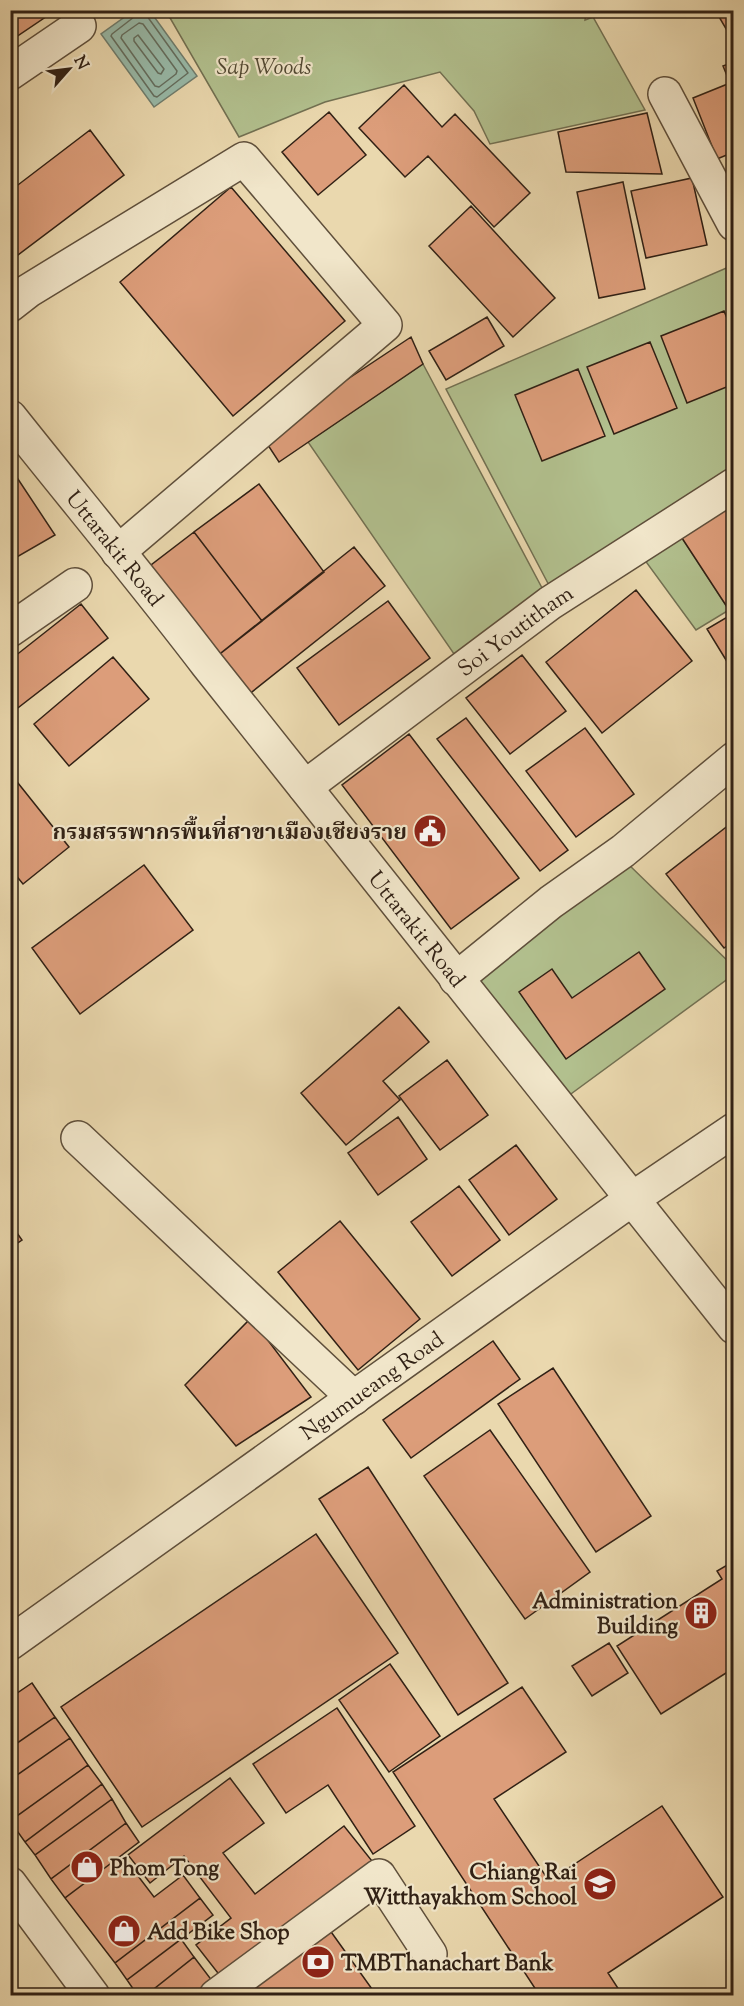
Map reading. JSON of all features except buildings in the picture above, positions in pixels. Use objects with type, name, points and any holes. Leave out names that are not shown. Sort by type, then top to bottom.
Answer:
[{"type":"street","points":[[10,73],[79,26]]},
{"type":"street","points":[[665,94],[734,224]]},
{"type":"street","points":[[10,305],[28,291],[244,159],[385,325],[118,552]]},
{"type":"street","name":"Uttarakit Road","points":[[10,417],[138,574],[456,979],[734,1327]]},
{"type":"street","name":"Soi Youtitham","points":[[305,787],[550,603],[734,486]]},
{"type":"street","points":[[10,630],[75,585]]},
{"type":"street","points":[[456,979],[550,902],[624,852],[734,759]]},
{"type":"street","name":"Ngumueang Road","points":[[10,1642],[632,1198],[734,1130]]},
{"type":"street","points":[[78,1138],[354,1398]]},
{"type":"street","points":[[216,1995],[380,1876],[430,1954]]},
{"type":"street","points":[[10,1884],[93,1995]]},
{"type":"green space","name":"Sap Woods","points":[[166,11],[586,11],[585,20],[593,17],[645,110],[490,144],[474,111],[440,72],[325,102],[239,137]]},
{"type":"green space","points":[[731,266],[734,274],[733,466],[552,591],[446,389]]},
{"type":"green space","points":[[423,364],[550,603],[463,667],[308,442]]},
{"type":"green space","points":[[680,535],[729,610],[696,630],[644,559]]},
{"type":"green space","points":[[626,862],[734,967],[733,975],[564,1099],[473,977]]},
{"type":"water","points":[[133,11],[150,11],[197,76],[154,107],[101,34]]},
{"type":"place","name":"กรมสรรพากรพื้นที่สาขาเมืองเชียงราย","points":[[430,831]]},
{"type":"place","name":"Administration Building","points":[[701,1613]]},
{"type":"place","name":"Phom Tong","points":[[87,1867]]},
{"type":"place","name":"Chiang Rai Witthayakhom School","points":[[600,1884]]},
{"type":"place","name":"Add Bike Shop","points":[[124,1931]]},
{"type":"place","name":"TMBThanachart Bank","points":[[318,1962]]}]
